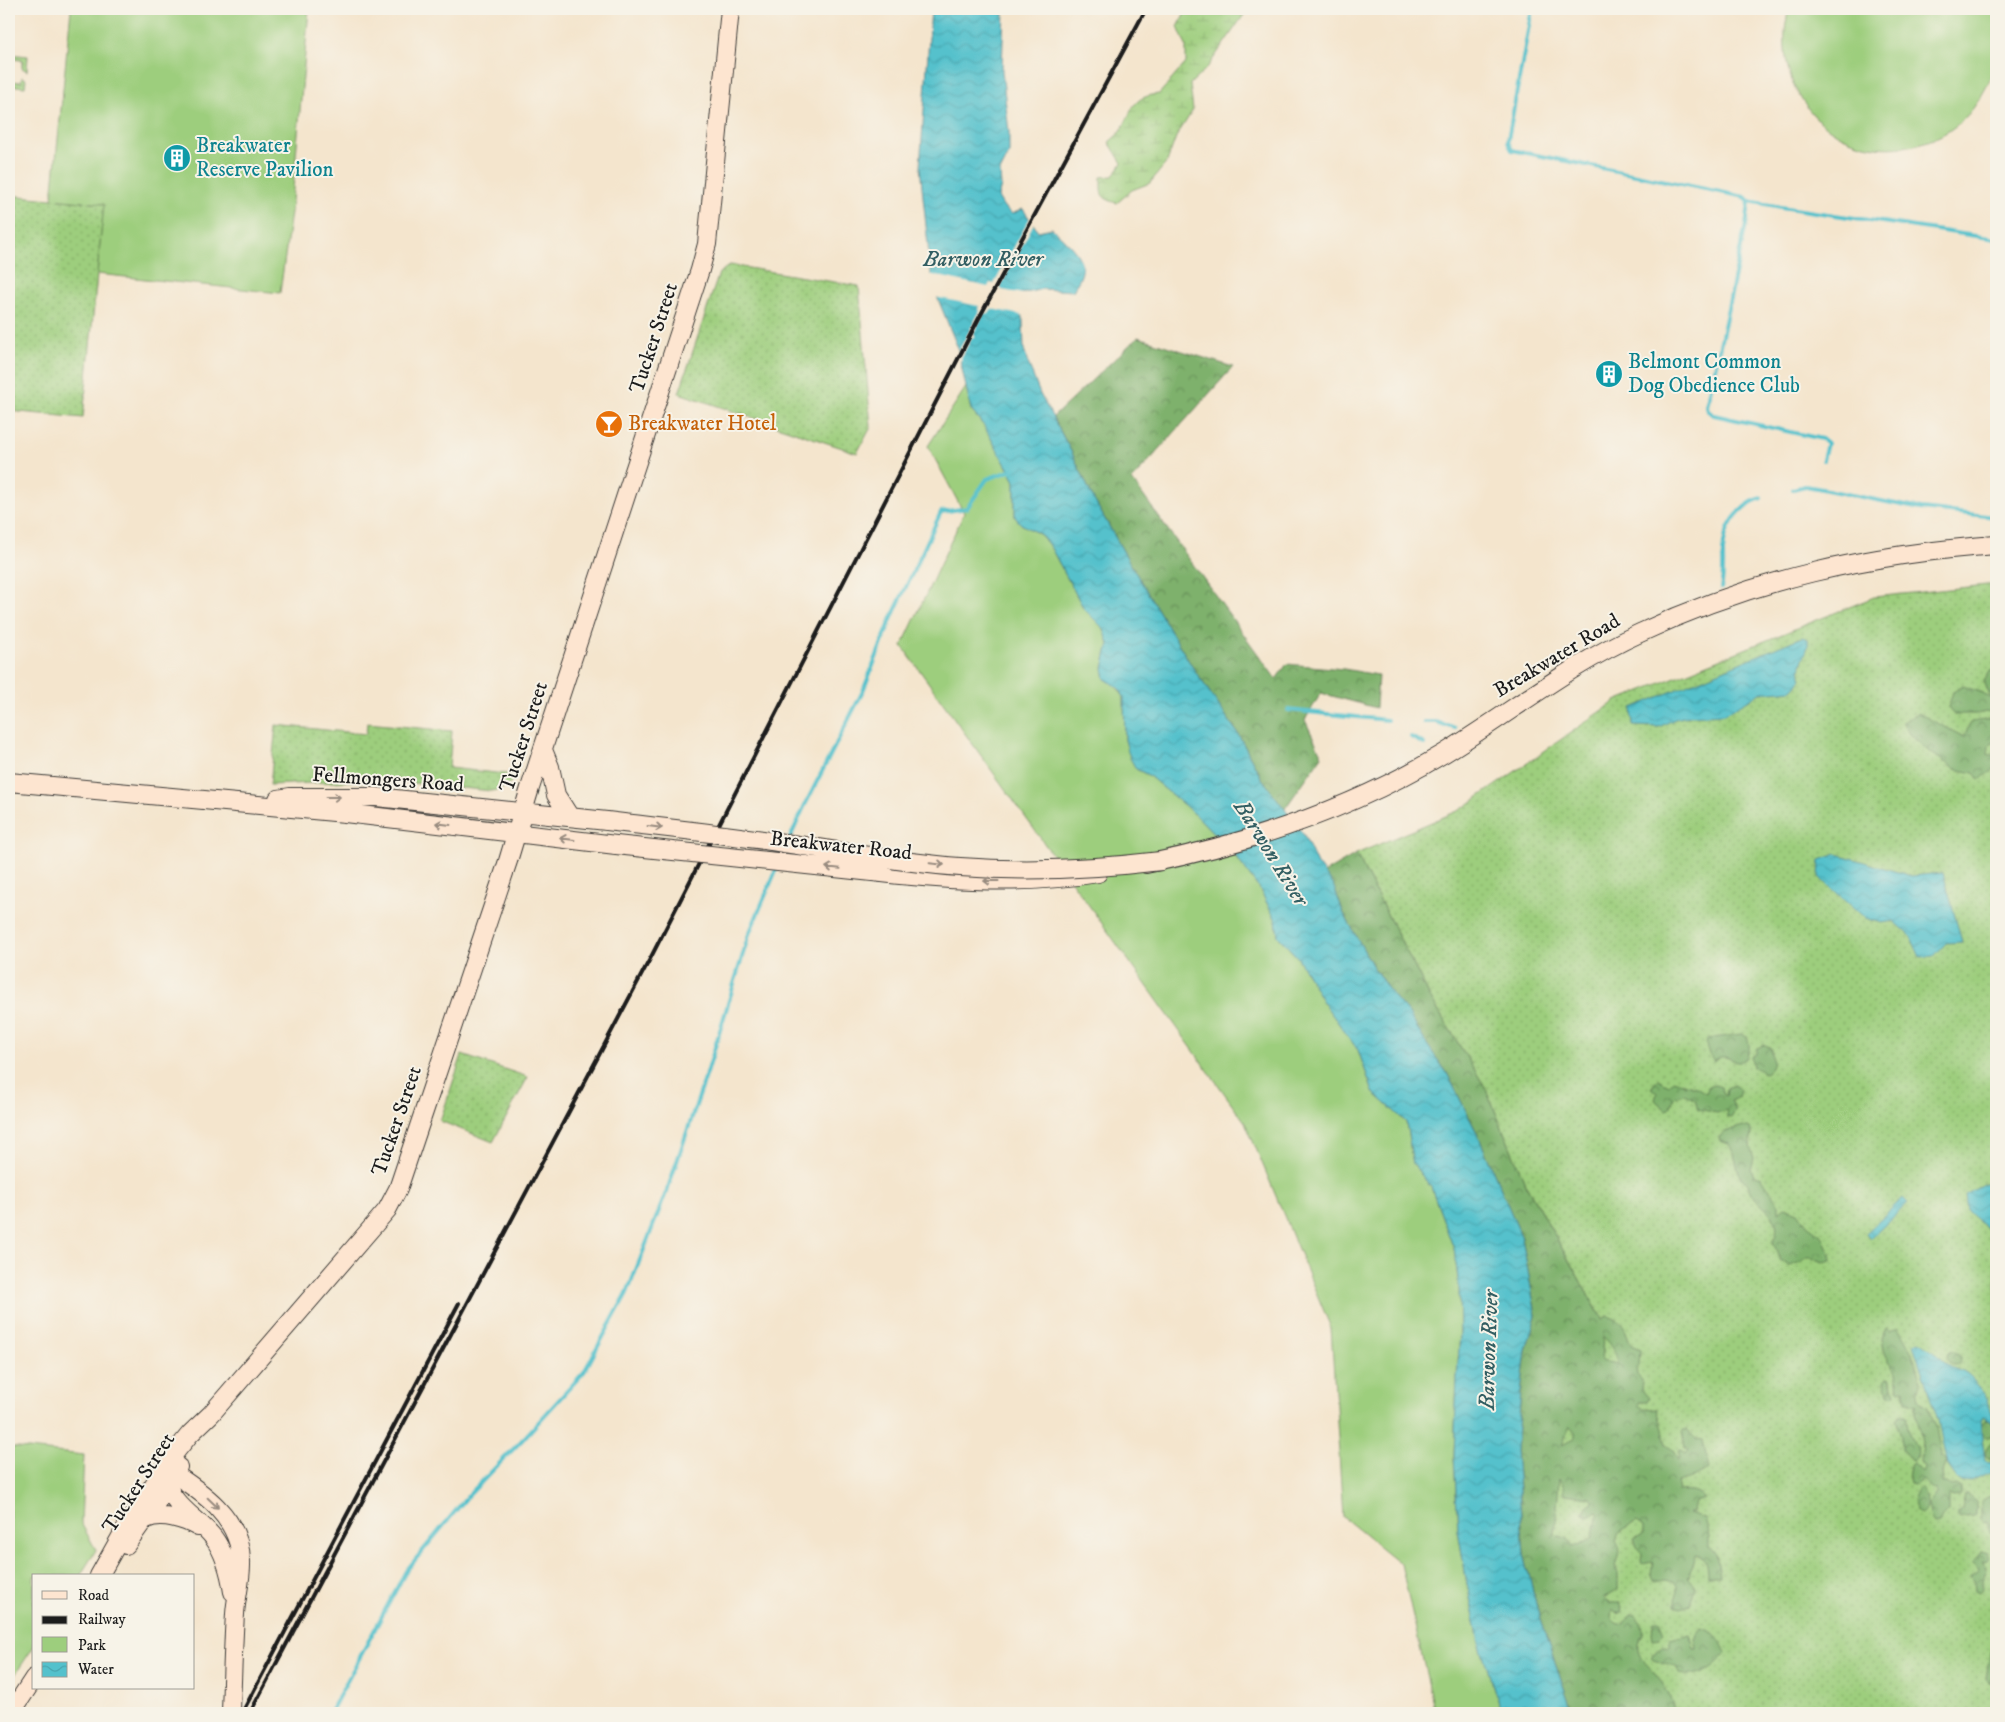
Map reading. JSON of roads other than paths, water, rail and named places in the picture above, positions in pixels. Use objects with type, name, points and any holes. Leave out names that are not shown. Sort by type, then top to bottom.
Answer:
[{"type":"main road","name":"Tucker Street","points":[[102,1574],[124,1541],[146,1519],[172,1467],[207,1419],[393,1201],[517,834],[702,262],[707,244],[730,9]]},
{"type":"main road","name":"Breakwater Road","points":[[517,834],[928,878],[980,881],[1036,881],[1076,877],[1161,861],[1200,853],[1257,837],[1319,815],[1356,798],[1442,754],[1529,697],[1605,651],[1676,617],[1754,588],[1796,576],[1879,558],[1936,549],[1996,545]]},
{"type":"main road","points":[[543,750],[550,766],[556,795],[570,817]]},
{"type":"main road","name":"Fellmongers Road","points":[[9,782],[345,813],[517,834]]},
{"type":"main road","name":"Fellmongers Road","points":[[250,804],[290,797],[376,797],[523,812]]},
{"type":"main road","name":"Breakwater Road","points":[[523,812],[783,842],[909,862],[961,867],[1056,869],[1121,866],[1161,861]]},
{"type":"main road","points":[[124,1541],[172,1467]]},
{"type":"main road","points":[[172,1467],[174,1498],[216,1542],[229,1570],[235,1612]]},
{"type":"main road","points":[[172,1467],[216,1505],[236,1538],[242,1565],[235,1612],[231,1713]]},
{"type":"main road","points":[[146,1519],[158,1516],[183,1520],[201,1529],[216,1542]]},
{"type":"main road","points":[[11,1713],[32,1681]]},
{"type":"water","name":"Barwon River","points":[[931,9],[1004,9],[1002,71],[1009,132],[1009,154],[1000,172],[1001,186],[998,197],[1004,207],[1012,214],[1023,209],[1038,231],[1052,228],[1074,250],[1082,265],[1081,275],[1073,291],[1042,289],[1022,294],[1024,349],[1040,394],[1072,453],[1093,498],[1131,565],[1193,668],[1237,732],[1261,777],[1304,835],[1317,864],[1333,884],[1343,912],[1372,965],[1391,993],[1409,1014],[1447,1073],[1477,1133],[1522,1238],[1536,1315],[1526,1351],[1516,1450],[1524,1554],[1540,1620],[1573,1713],[1501,1713],[1479,1641],[1458,1530],[1454,1455],[1460,1334],[1459,1286],[1454,1249],[1431,1187],[1413,1164],[1406,1122],[1373,1092],[1358,1050],[1323,1002],[1298,958],[1278,936],[1276,920],[1260,890],[1234,854],[1196,815],[1148,775],[1136,769],[1130,758],[1125,740],[1124,697],[1119,688],[1105,679],[1103,668],[1109,644],[1104,629],[1084,609],[1051,548],[1041,535],[1021,524],[1015,517],[1015,481],[984,426],[971,410],[957,346],[938,299],[931,275],[920,167]]},
{"type":"water","points":[[1802,637],[1808,639],[1808,644],[1801,667],[1802,679],[1792,690],[1760,693],[1724,714],[1689,716],[1675,719],[1659,727],[1633,726],[1632,708]]},
{"type":"water","points":[[1837,854],[1911,876],[1943,873],[1962,942],[1946,943],[1934,956],[1920,957],[1910,935],[1894,921],[1882,923],[1865,918],[1819,877],[1820,860]]},
{"type":"water","points":[[1996,1178],[1996,1240],[1967,1211],[1965,1195]]},
{"type":"water","points":[[1903,1198],[1908,1203],[1870,1239],[1865,1233]]},
{"type":"water","points":[[1920,1341],[1949,1366],[1969,1376],[1985,1398],[1993,1416],[1996,1431],[1992,1422],[1983,1416],[1980,1420],[1985,1461],[1992,1462],[1996,1460],[1996,1471],[1970,1482],[1961,1481],[1955,1477],[1947,1466],[1938,1420],[1914,1347],[1915,1343]]},
{"type":"waterway","points":[[1532,9],[1509,134],[1508,142],[1512,150],[1745,197],[1749,201],[1747,219],[1707,406],[1708,411],[1714,415],[1822,439],[1827,443],[1823,460]]},
{"type":"waterway","points":[[1749,201],[1996,239]]},
{"type":"waterway","points":[[790,838],[863,691],[893,615],[941,512],[967,508],[987,479],[1015,469]]},
{"type":"waterway","points":[[1793,489],[1805,486],[1921,509],[1996,517]]},
{"type":"waterway","points":[[1721,588],[1724,543],[1729,526],[1739,512],[1761,498]]},
{"type":"waterway","points":[[1288,710],[1387,720]]},
{"type":"waterway","points":[[1424,722],[1436,722],[1455,728]]},
{"type":"waterway","points":[[1411,737],[1424,744]]},
{"type":"waterway","points":[[330,1713],[406,1571],[467,1497],[584,1372],[627,1293],[669,1185],[708,1070],[749,934],[777,868]]},
{"type":"railway","points":[[250,1713],[651,957],[978,320],[1146,9]]},
{"type":"railway","points":[[242,1713],[459,1303]]},
{"type":"place","name":"Breakwater Reserve Pavilion","points":[[177,158]]},
{"type":"place","name":"Belmont Common Dog Obedience Club","points":[[1609,374]]},
{"type":"place","name":"Breakwater Hotel","points":[[609,424]]}]
